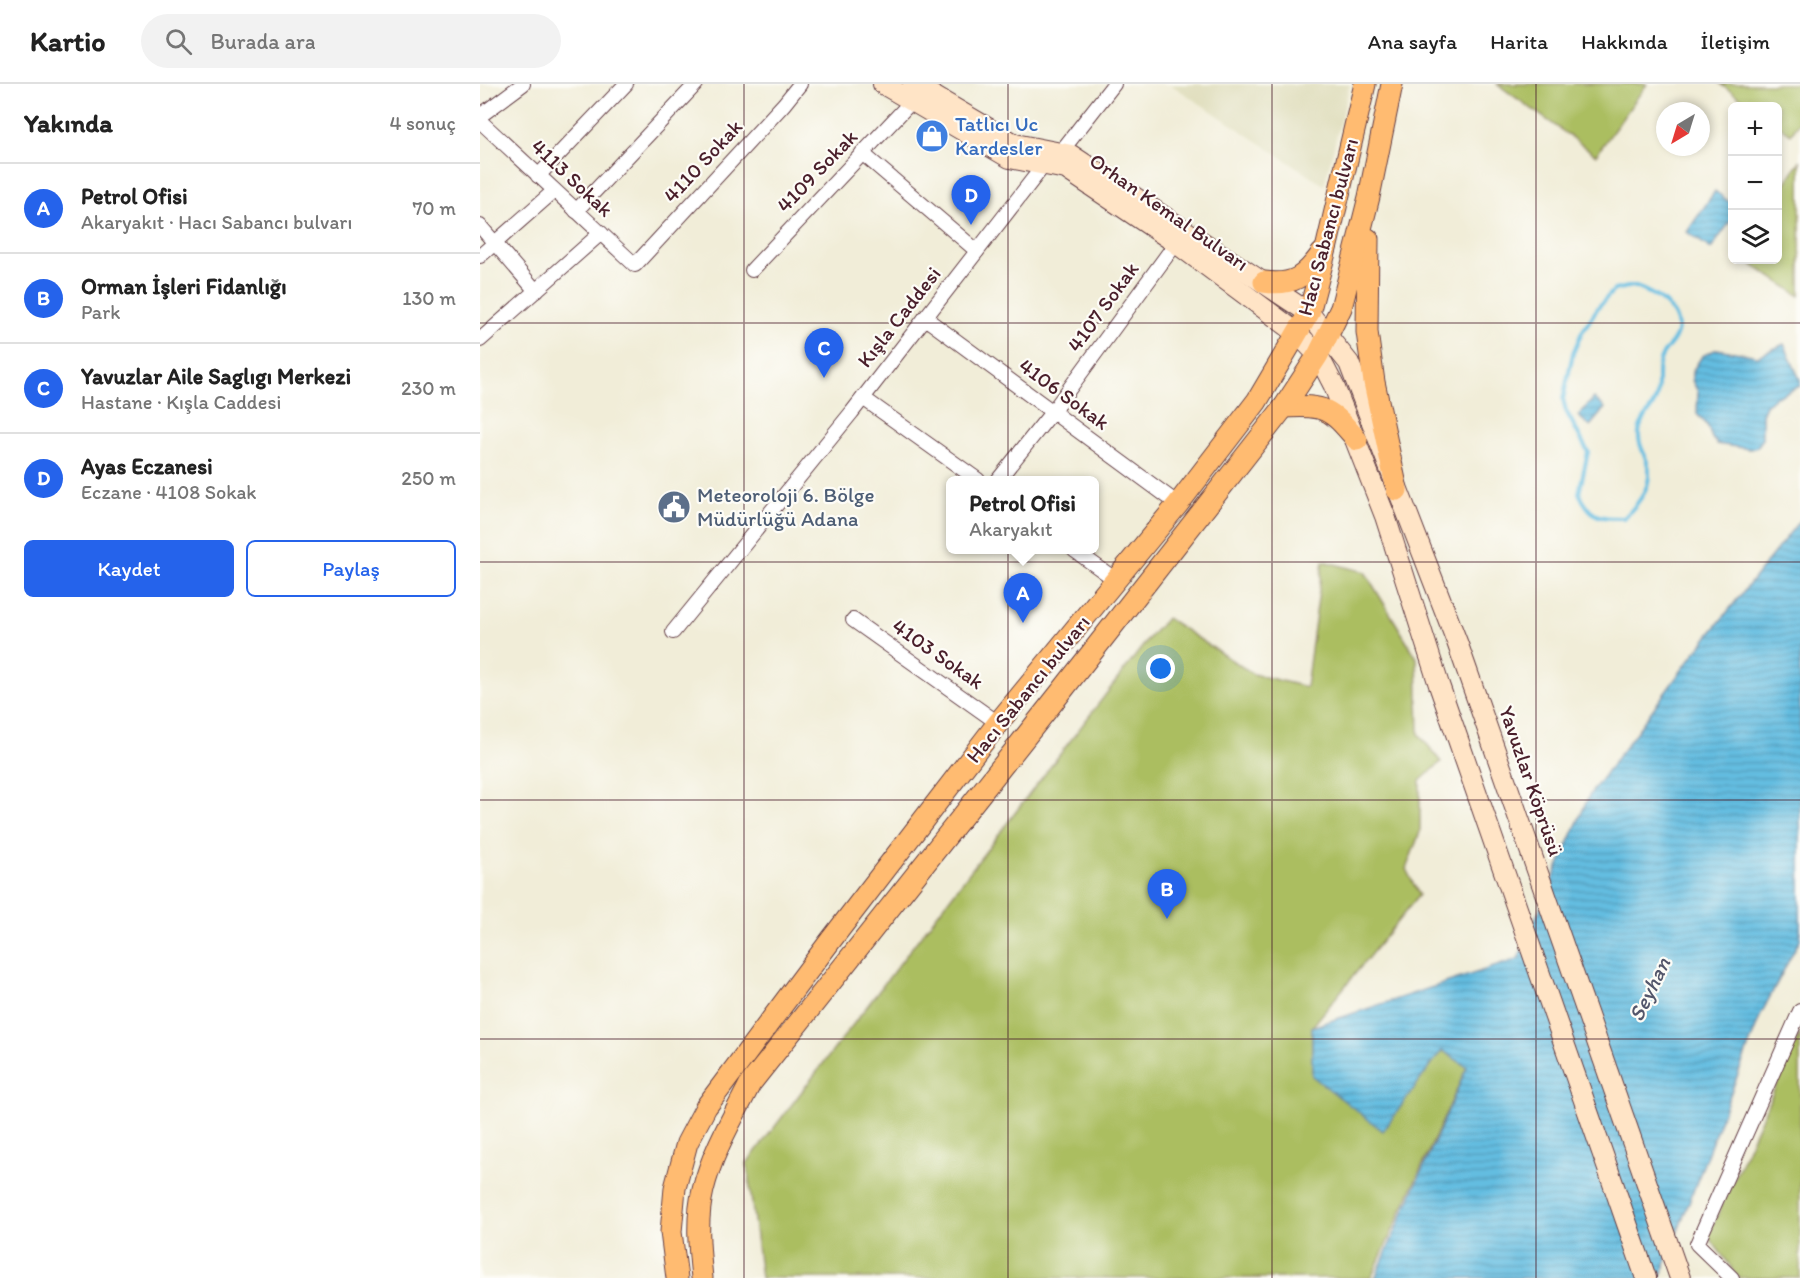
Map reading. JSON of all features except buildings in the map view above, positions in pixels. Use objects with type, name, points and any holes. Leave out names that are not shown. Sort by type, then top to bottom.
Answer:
[{"type":"main road","name":"Orhan Kemal Bulvarı","points":[[883,84],[918,90],[1015,144],[1071,155],[1309,313]]},
{"type":"main road","name":"Hacı Sabancı bulvarı","points":[[677,1278],[671,1232],[675,1188],[687,1143],[706,1107],[809,968],[998,723],[1178,504],[1257,401],[1309,313],[1365,84]]},
{"type":"main road","name":"Hacı Sabancı bulvarı","points":[[702,1278],[698,1238],[703,1191],[718,1147],[750,1084],[1284,407],[1329,336],[1341,308],[1369,198],[1392,84]]},
{"type":"main road","name":"Orhan Kemal Bulvarı","points":[[918,90],[1010,158],[1066,169],[1176,243],[1297,333],[1318,355]]},
{"type":"main road","points":[[1369,198],[1367,332],[1374,382],[1397,490]]},
{"type":"main road","points":[[1264,282],[1280,284],[1295,280],[1306,272],[1327,245]]},
{"type":"main road","name":"Yavuzlar Köprüsü","points":[[1309,313],[1349,363],[1457,642],[1680,1278]]},
{"type":"main road","points":[[1318,355],[1357,440],[1385,516],[1439,685],[1646,1278]]},
{"type":"main road","points":[[1284,407],[1312,406],[1326,410],[1339,418],[1357,440]]},
{"type":"street","points":[[480,116],[523,84]]},
{"type":"street","points":[[538,176],[626,84]]},
{"type":"street","points":[[576,211],[696,84]]},
{"type":"street","name":"4110 Sokak","points":[[635,265],[800,84]]},
{"type":"street","name":"Kışla Caddesi","points":[[673,632],[863,398],[1044,165],[1060,153],[1114,84]]},
{"type":"street","name":"4109 Sokak","points":[[752,270],[918,90]]},
{"type":"street","name":"4113 Sokak","points":[[480,121],[635,265]]},
{"type":"street","points":[[862,153],[977,251]]},
{"type":"street","points":[[480,256],[555,191]]},
{"type":"street","points":[[480,226],[536,291]]},
{"type":"street","points":[[480,340],[602,233]]},
{"type":"street","name":"4107 Sokak","points":[[1001,476],[1053,411],[1176,243]]},
{"type":"street","name":"4106 Sokak","points":[[925,318],[1178,504]]},
{"type":"street","points":[[863,398],[972,476]]},
{"type":"street","points":[[1081,554],[1116,580]]},
{"type":"street","name":"4103 Sokak","points":[[853,620],[998,723]]},
{"type":"street","points":[[1732,1278],[1698,1244],[1800,1011]]},
{"type":"shaded area","points":[[1170,84],[1350,84],[1324,185]]},
{"type":"green space","points":[[1497,84],[1647,84],[1596,155]]},
{"type":"green space","points":[[1720,84],[1800,84],[1800,121],[1791,134],[1782,128],[1782,102],[1746,102]]},
{"type":"green space","points":[[1800,161],[1800,296],[1751,264],[1782,264],[1782,188]]},
{"type":"green space","points":[[1323,561],[1365,572],[1417,658],[1419,734],[1441,762],[1420,781],[1420,832],[1406,869],[1419,895],[1312,1027],[1312,1075],[1442,1050],[1467,1067],[1371,1278],[761,1278],[747,1163],[1152,634],[1167,618],[1253,674],[1306,687]]},
{"type":"green space","points":[[1800,1033],[1800,1278],[1739,1278],[1708,1236]]},
{"type":"water","points":[[1715,191],[1728,201],[1728,225],[1711,249],[1687,232]]},
{"type":"water","points":[[1784,344],[1800,380],[1800,386],[1772,399],[1766,405],[1762,414],[1762,440],[1757,447],[1750,449],[1717,444],[1707,425],[1697,414],[1698,392],[1692,380],[1692,372],[1702,356],[1717,349],[1758,356]]},
{"type":"water","points":[[1594,398],[1605,408],[1590,426],[1578,416]]},
{"type":"water","name":"Seyhan","points":[[1800,520],[1800,939],[1761,1014],[1660,1278],[1375,1278],[1467,1067],[1442,1050],[1383,1131],[1312,1076],[1312,1027],[1518,959],[1589,796],[1687,663]]},
{"type":"waterway","points":[[1633,286],[1646,291],[1665,304],[1674,315],[1678,327],[1674,340],[1660,359],[1656,399],[1639,432],[1640,445],[1649,470],[1647,485],[1640,499],[1624,518],[1607,518],[1591,512],[1579,493],[1588,452],[1566,411],[1563,399],[1573,353],[1582,332],[1599,306],[1614,290],[1633,286]]},
{"type":"place","name":"Tatlıcı Uc Kardesler","points":[[932,136]]},
{"type":"place","name":"Ayas Eczanesi","points":[[971,225]]},
{"type":"place","name":"Yavuzlar Aile Saglıgı Merkezi","points":[[824,378]]},
{"type":"place","name":"Meteoroloji 6. Bölge Müdürlüğü Adana","points":[[674,507]]},
{"type":"place","name":"Petrol Ofisi","points":[[1023,623]]},
{"type":"place","name":"Orman İşleri Fidanlığı","points":[[1167,919]]}]
